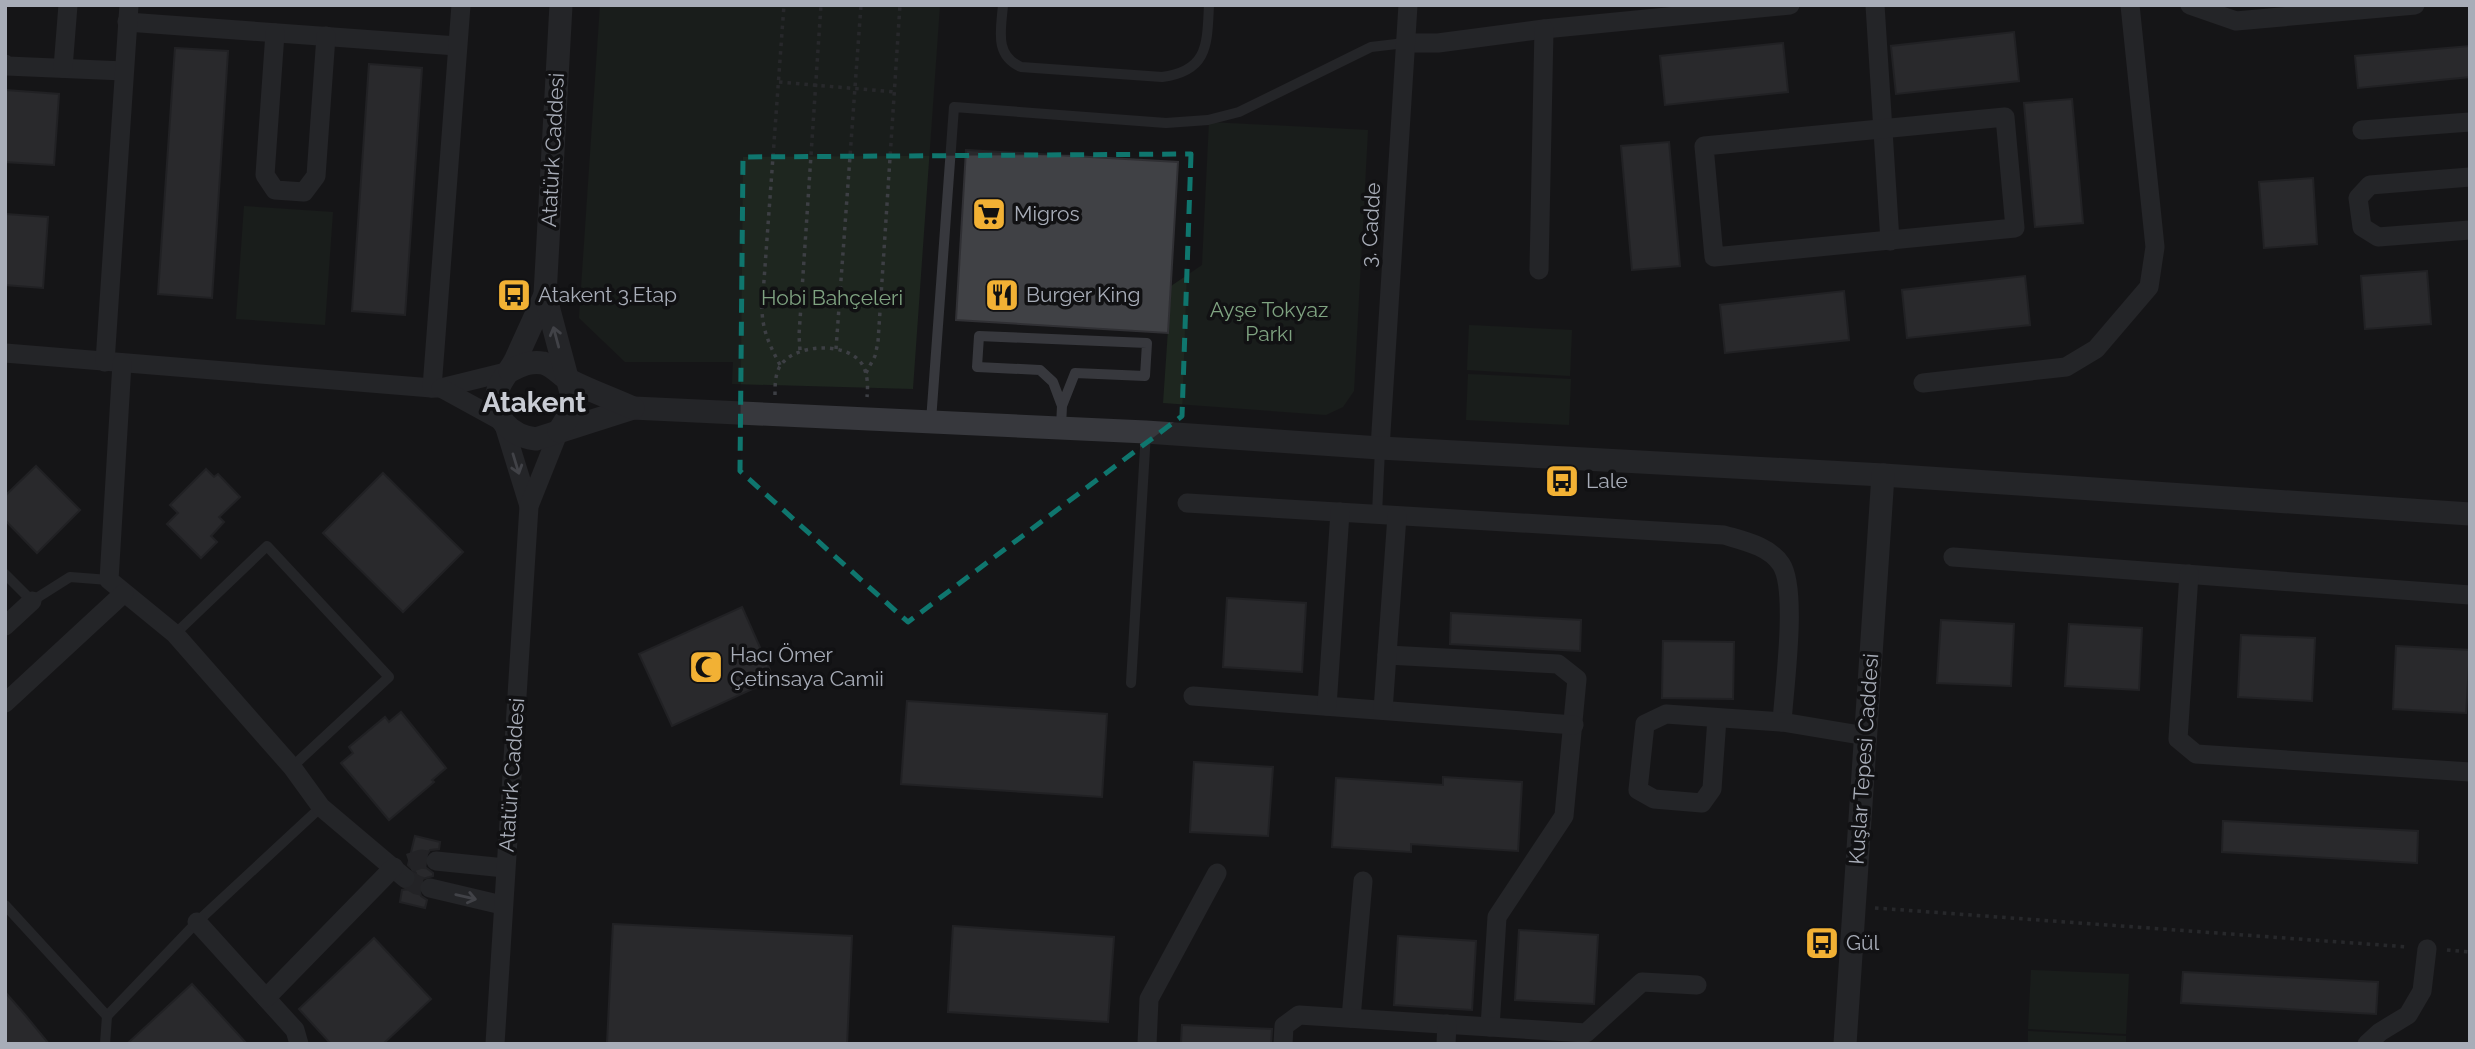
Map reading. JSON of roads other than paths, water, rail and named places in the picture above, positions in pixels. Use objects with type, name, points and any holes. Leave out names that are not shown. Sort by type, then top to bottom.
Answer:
[{"type":"street","points":[[63,68],[68,5]]},
{"type":"street","points":[[436,388],[461,5]]},
{"type":"street","name":"Atatürk Caddesi","points":[[545,295],[561,5]]},
{"type":"street","name":"3. Cadde","points":[[1380,448],[1408,5]]},
{"type":"street","points":[[1405,43],[1438,43],[1544,29],[1790,5]]},
{"type":"street","points":[[1875,5],[1891,240]]},
{"type":"street","points":[[1923,383],[2066,367],[2096,349],[2149,287],[2155,247],[2130,5]]},
{"type":"street","points":[[2190,5],[2236,21],[2415,5]]},
{"type":"street","points":[[5,703],[117,586],[113,362],[128,14],[275,33],[457,46]]},
{"type":"street","points":[[1539,270],[1544,29]]},
{"type":"street","points":[[275,33],[265,175],[275,190],[304,192],[316,176],[326,36]]},
{"type":"street","points":[[5,64],[124,71]]},
{"type":"street","points":[[2005,117],[2015,228],[1714,257],[1704,146],[1883,129],[2005,117]]},
{"type":"street","points":[[2362,130],[2470,122]]},
{"type":"street","points":[[2470,177],[2370,185],[2358,198],[2362,227],[2378,237],[2470,230]]},
{"type":"street","points":[[529,506],[498,412],[498,390],[510,371],[545,295]]},
{"type":"street","points":[[529,506],[573,400],[545,295]]},
{"type":"street","points":[[5,354],[436,388],[510,371],[534,362],[547,364],[567,379],[634,408]]},
{"type":"street","points":[[436,388],[503,422],[512,432],[523,438],[536,439],[634,408],[931,422],[1062,417],[1146,432],[1380,448],[1882,475],[2470,514]]},
{"type":"street","name":"Kuşlar Tepesi Caddesi","points":[[1845,1044],[1882,475]]},
{"type":"street","points":[[1187,503],[1724,535],[1760,546],[1782,565],[1791,600],[1782,722]]},
{"type":"street","name":"Atatürk Caddesi","points":[[495,1044],[529,506]]},
{"type":"street","points":[[1327,706],[1340,512]]},
{"type":"street","points":[[1384,710],[1387,655],[1387,515]]},
{"type":"street","points":[[1953,557],[2470,595]]},
{"type":"street","points":[[2189,574],[2178,738],[2196,754],[2470,772]]},
{"type":"street","points":[[117,586],[175,634],[292,767],[321,807],[386,864],[401,869],[266,998]]},
{"type":"street","points":[[5,626],[32,601]]},
{"type":"street","points":[[1387,655],[1558,664],[1577,680],[1564,816],[1497,917],[1490,1027]]},
{"type":"street","points":[[1193,696],[1574,725]]},
{"type":"street","points":[[1717,718],[1712,789],[1702,803],[1654,799],[1637,790],[1645,724],[1666,714],[1782,722],[1866,736]]},
{"type":"street","points":[[436,861],[505,867]]},
{"type":"street","points":[[1147,1044],[1149,999],[1217,873]]},
{"type":"street","points":[[1351,1018],[1363,881]]},
{"type":"street","points":[[430,888],[502,905]]},
{"type":"street","points":[[198,922],[295,1030],[299,1044]]},
{"type":"street","points":[[2367,1044],[2380,1031],[2408,1015],[2422,991],[2427,949]]},
{"type":"street","points":[[1283,1044],[1284,1026],[1299,1015],[1351,1018],[1447,1034],[1490,1027],[1586,1038],[1642,982],[1697,985]]},
{"type":"lane","points":[[1003,5],[1001,47],[1008,59],[1021,67],[1163,78],[1183,72],[1200,57],[1206,47],[1209,5]]},
{"type":"lane","points":[[931,422],[954,107],[1166,122],[1208,120],[1239,112],[1371,47],[1405,43]]},
{"type":"lane","points":[[979,336],[1147,343],[1145,376],[1075,373],[1062,417],[1053,382],[1040,370],[977,367],[979,336]]},
{"type":"lane","points":[[1131,683],[1146,432]]},
{"type":"lane","points":[[1380,448],[1387,515]]},
{"type":"lane","points":[[175,634],[267,547],[389,677],[292,767]]},
{"type":"lane","points":[[5,574],[32,601],[70,576],[117,586]]},
{"type":"lane","points":[[105,1044],[107,1016],[198,922],[321,807]]},
{"type":"lane","points":[[5,905],[107,1016]]},
{"type":"tunnel","points":[[409,863],[421,859],[436,861]]},
{"type":"tunnel","points":[[405,878],[430,888]]},
{"type":"place","name":"Migros","points":[[989,214]]},
{"type":"place","name":"Atakent 3.Etap","points":[[514,295]]},
{"type":"place","name":"Burger King","points":[[1002,295]]},
{"type":"place","name":"Lale","points":[[1562,481]]},
{"type":"place","name":"Hacı Ömer Çetinsaya Camii","points":[[706,667]]},
{"type":"place","name":"Gül","points":[[1822,943]]},
{"type":"district","name":"Atakent","points":[[534,402]]},
{"type":"park label","name":"Hobi Bahçeleri","points":[[832,298]]},
{"type":"park label","name":"Ayşe Tokyaz Parkı","points":[[1269,322]]}]
